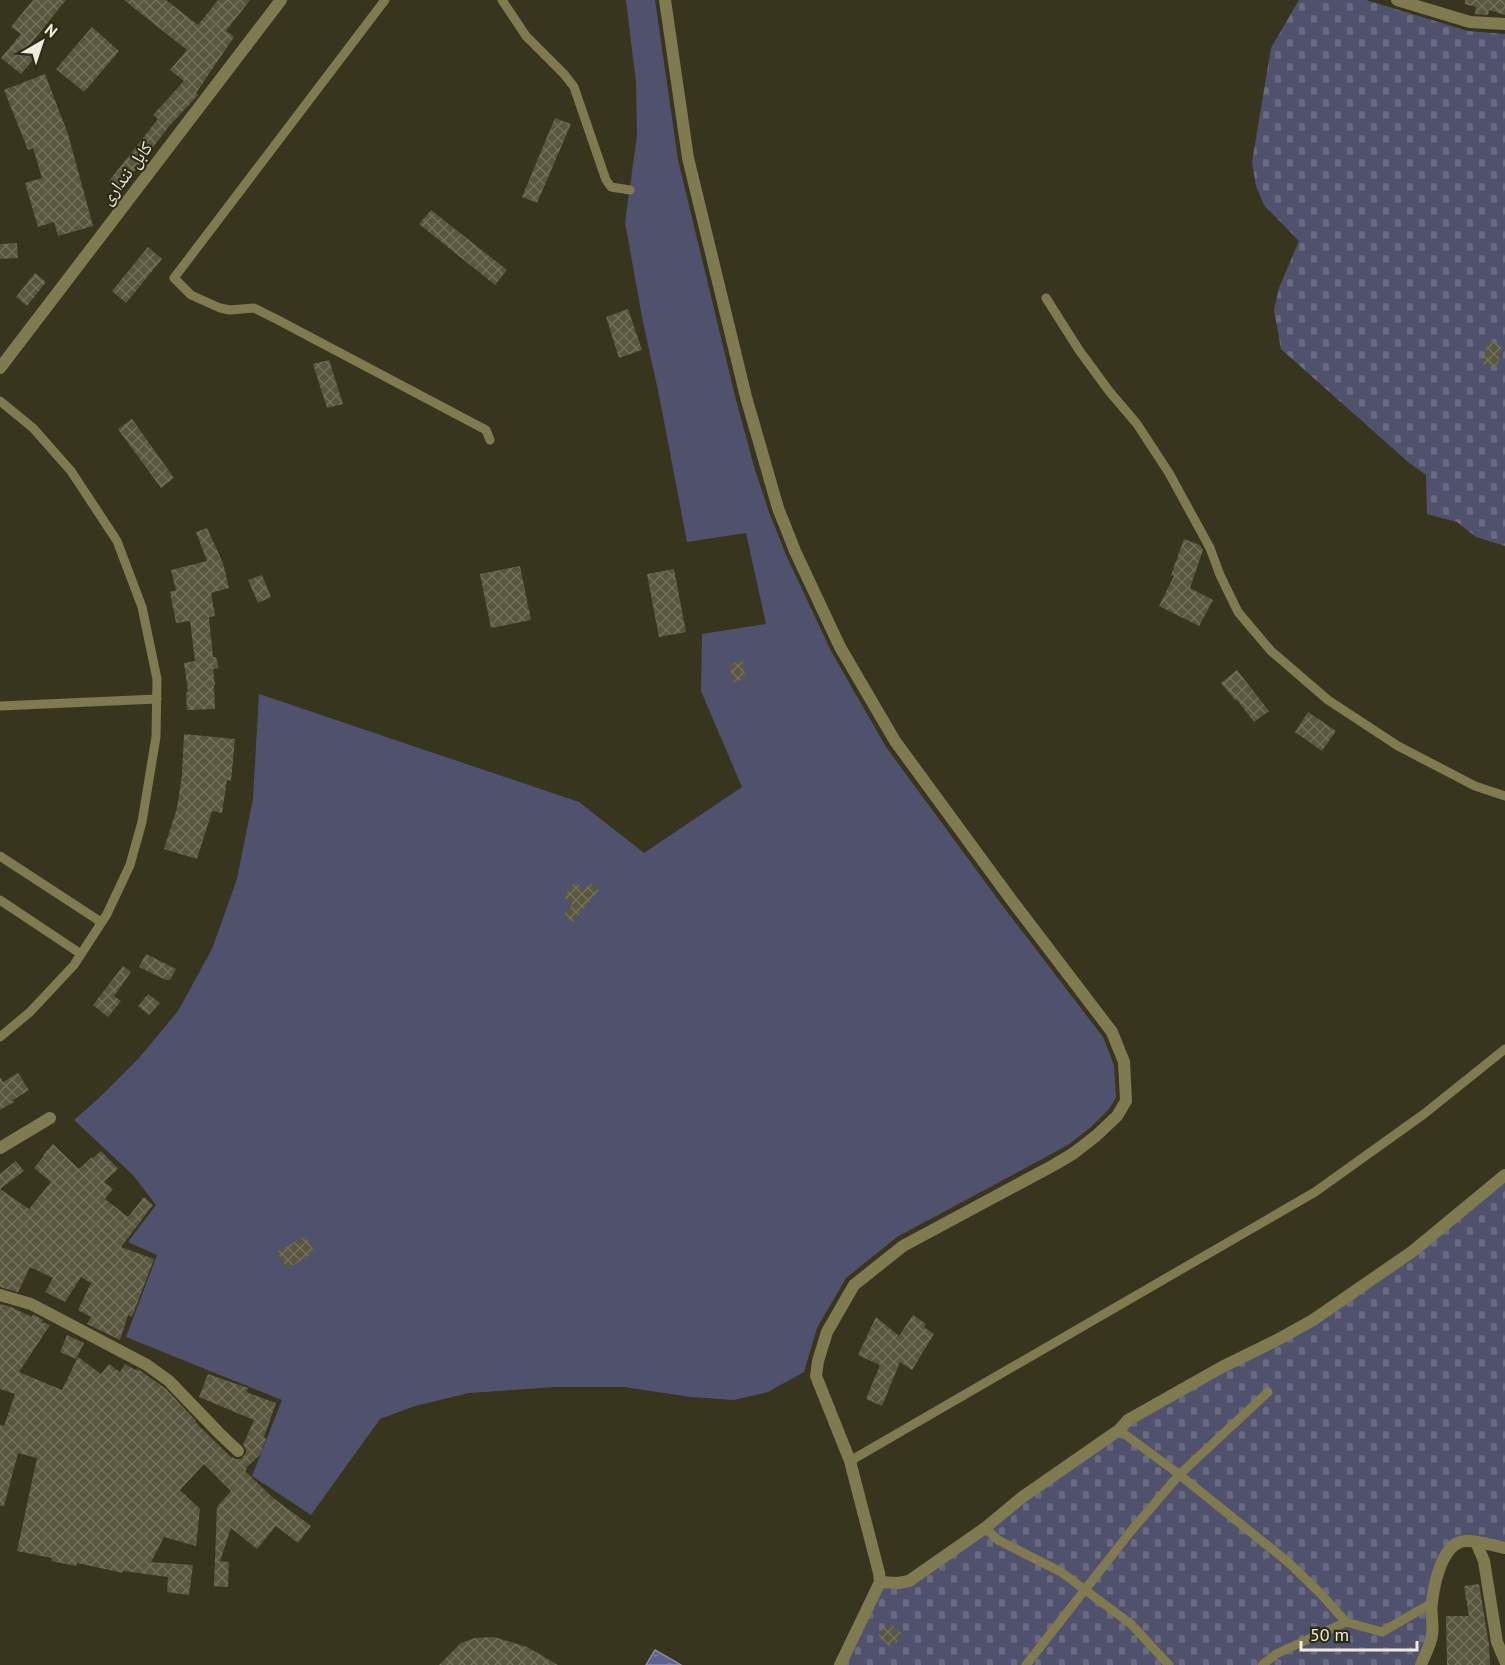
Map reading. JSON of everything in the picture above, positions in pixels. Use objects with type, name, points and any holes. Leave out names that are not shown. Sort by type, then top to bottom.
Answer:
[{"type":"street","name":"کابل ننداری","points":[[0,368],[281,0]]},
{"type":"street","points":[[665,0],[691,170],[752,417],[778,508],[795,551],[840,647],[895,741],[1112,1032],[1124,1062],[1126,1101],[1118,1116],[1098,1135],[1054,1165],[903,1246],[854,1285],[827,1332],[816,1376],[850,1461],[880,1582],[840,1665]]},
{"type":"street","points":[[1397,0],[1470,22],[1505,24]]},
{"type":"street","points":[[0,1148],[50,1118]]},
{"type":"street","points":[[880,1582],[909,1581],[1119,1430],[1128,1420],[1222,1367],[1313,1320],[1413,1251],[1505,1175]]},
{"type":"street","points":[[0,1295],[32,1304],[147,1365],[169,1381],[238,1450]]},
{"type":"street","points":[[1421,1665],[1432,1635],[1432,1603],[1439,1569],[1445,1555],[1461,1541],[1505,1548]]},
{"type":"street","points":[[1476,1542],[1485,1561],[1497,1642],[1505,1661]]},
{"type":"lane","points":[[385,0],[174,278],[191,295],[220,308],[254,309],[278,320],[486,430],[490,440]]},
{"type":"lane","points":[[502,0],[526,36],[574,87],[606,180],[611,188],[630,190]]},
{"type":"lane","points":[[1046,298],[1079,350],[1137,424],[1169,473],[1210,548],[1238,612],[1270,651],[1328,700],[1398,746],[1475,786],[1505,796]]},
{"type":"lane","points":[[0,401],[33,428],[71,471],[117,541],[142,608],[157,679],[156,737],[142,822],[130,865],[101,922],[74,965],[30,1012],[0,1037]]},
{"type":"lane","points":[[0,706],[157,699]]},
{"type":"lane","points":[[0,856],[101,922]]},
{"type":"lane","points":[[0,900],[81,954]]},
{"type":"lane","points":[[850,1461],[1315,1192],[1424,1114],[1505,1048]]},
{"type":"lane","points":[[1026,1665],[1131,1531],[1179,1475],[1268,1392]]},
{"type":"lane","points":[[1119,1430],[1288,1562],[1346,1622],[1382,1632],[1432,1603]]},
{"type":"lane","points":[[985,1528],[998,1539],[1061,1572],[1131,1624],[1169,1665]]},
{"type":"lane","points":[[1262,1665],[1276,1654],[1346,1622]]},
{"type":"green space","points":[[626,0],[655,0],[678,160],[755,470],[786,555],[831,651],[886,747],[1103,1037],[1114,1065],[1116,1098],[1109,1109],[1091,1127],[1068,1145],[897,1237],[846,1278],[817,1328],[804,1372],[768,1392],[734,1400],[691,1397],[624,1387],[555,1387],[469,1393],[415,1406],[380,1419],[311,1515],[252,1476],[282,1400],[126,1337],[157,1255],[128,1242],[156,1205],[133,1175],[74,1120],[139,1058],[178,1011],[212,949],[237,879],[253,799],[259,694],[579,802],[644,853],[742,787],[701,691],[702,634],[766,624],[746,533],[687,542],[625,222],[637,136],[636,82]]},
{"type":"green space","points":[[1299,0],[1366,0],[1468,31],[1505,34],[1505,546],[1476,537],[1457,522],[1427,514],[1426,475],[1408,462],[1281,349],[1274,310],[1279,288],[1299,241],[1264,205],[1256,186],[1252,162],[1271,48]]},
{"type":"green space","points":[[1505,1175],[1505,1548],[1461,1541],[1445,1555],[1421,1665],[840,1665],[880,1582],[898,1583],[1119,1430],[1313,1320]]},
{"type":"water","points":[[655,1650],[681,1665],[646,1665]]},
{"type":"building","points":[[33,0],[66,0],[29,46],[38,54],[21,74],[1,58],[21,34],[11,27]]},
{"type":"building","points":[[124,0],[166,0],[198,25],[218,0],[250,0],[226,31],[234,37],[196,93],[198,95],[170,125],[120,190],[109,181],[158,119],[153,115],[184,81],[170,70],[187,50]]},
{"type":"building","points":[[1465,0],[1505,0],[1505,15],[1489,10],[1488,15],[1475,14],[1476,7],[1465,4]]},
{"type":"building","points":[[92,27],[119,51],[84,92],[56,69]]},
{"type":"building","points":[[45,74],[68,134],[93,226],[58,236],[54,222],[38,227],[25,183],[42,178],[33,148],[28,150],[4,90]]},
{"type":"building","points":[[555,118],[571,124],[537,203],[522,197]]},
{"type":"building","points":[[431,210],[507,270],[495,285],[419,224]]},
{"type":"building","points":[[17,243],[18,258],[0,259],[0,244]]},
{"type":"building","points":[[148,247],[162,259],[126,303],[112,291]]},
{"type":"building","points":[[35,273],[46,282],[27,306],[16,297]]},
{"type":"building","points":[[628,309],[642,350],[619,358],[606,317]]},
{"type":"building","points":[[1488,341],[1502,344],[1497,367],[1483,364]]},
{"type":"building","points":[[329,360],[343,404],[327,408],[313,364]]},
{"type":"building","points":[[132,419],[174,478],[161,488],[118,429]]},
{"type":"building","points":[[207,528],[223,563],[229,588],[211,593],[215,616],[209,617],[213,657],[216,657],[219,668],[213,669],[215,709],[187,710],[186,692],[188,692],[184,663],[195,661],[190,621],[176,623],[170,592],[176,590],[171,570],[207,561],[196,532]]},
{"type":"building","points":[[1184,539],[1200,545],[1203,550],[1190,588],[1213,600],[1199,626],[1159,606],[1174,576],[1171,575]]},
{"type":"building","points":[[520,566],[531,620],[491,628],[480,574]]},
{"type":"building","points":[[674,569],[686,632],[659,637],[647,574]]},
{"type":"building","points":[[262,575],[271,597],[258,603],[248,580]]},
{"type":"building","points":[[742,661],[746,678],[734,683],[729,664]]},
{"type":"building","points":[[1237,670],[1269,711],[1254,722],[1221,683]]},
{"type":"building","points":[[1308,712],[1336,731],[1322,751],[1295,732]]},
{"type":"building","points":[[184,734],[235,739],[231,781],[227,780],[222,813],[212,811],[197,859],[164,849],[177,808],[182,775]]},
{"type":"building","points":[[575,882],[584,890],[590,883],[599,890],[573,922],[564,914],[572,905],[563,897]]},
{"type":"building","points":[[146,954],[176,969],[170,980],[139,967]]},
{"type":"building","points":[[123,966],[131,972],[114,996],[121,1001],[108,1017],[93,1005]]},
{"type":"building","points":[[148,994],[160,1003],[149,1015],[138,1006]]},
{"type":"building","points":[[18,1073],[29,1090],[0,1110],[0,1077],[3,1082]]},
{"type":"building","points":[[53,1144],[79,1169],[101,1151],[118,1169],[104,1182],[113,1189],[105,1199],[128,1217],[144,1197],[153,1205],[121,1247],[154,1259],[132,1317],[128,1315],[120,1340],[87,1324],[91,1317],[78,1310],[91,1283],[81,1277],[65,1302],[45,1292],[53,1278],[30,1267],[18,1292],[0,1287],[0,1189],[29,1209],[51,1182],[34,1168]]},
{"type":"building","points":[[16,1161],[24,1171],[0,1189],[0,1174]]},
{"type":"building","points":[[305,1236],[315,1252],[287,1269],[277,1252]]},
{"type":"building","points":[[0,1304],[32,1317],[33,1314],[43,1320],[42,1322],[50,1325],[19,1372],[62,1390],[78,1357],[101,1374],[109,1364],[120,1372],[125,1364],[135,1370],[138,1369],[166,1389],[195,1422],[231,1457],[236,1459],[241,1459],[246,1453],[243,1445],[254,1420],[199,1397],[208,1374],[248,1388],[246,1392],[276,1403],[260,1455],[245,1471],[273,1498],[311,1526],[298,1543],[276,1526],[257,1549],[231,1528],[220,1561],[229,1562],[228,1587],[214,1586],[217,1507],[231,1491],[204,1464],[180,1490],[200,1509],[196,1546],[164,1537],[151,1562],[193,1565],[189,1595],[167,1592],[168,1577],[123,1571],[123,1573],[77,1563],[76,1566],[51,1561],[52,1558],[17,1551],[37,1458],[18,1453],[4,1506],[0,1506],[0,1425],[4,1426],[15,1394],[0,1389]]},
{"type":"building","points":[[913,1315],[926,1324],[924,1327],[934,1334],[912,1370],[900,1362],[882,1406],[866,1399],[880,1365],[858,1355],[876,1317],[899,1336]]},
{"type":"building","points":[[67,1335],[84,1343],[76,1359],[60,1352]]},
{"type":"building","points":[[1479,1584],[1490,1665],[1447,1665],[1446,1616],[1469,1616],[1464,1586]]},
{"type":"building","points":[[889,1623],[902,1634],[891,1647],[878,1636]]},
{"type":"building","points":[[494,1637],[527,1647],[558,1665],[439,1665],[461,1643],[475,1638]]}]
